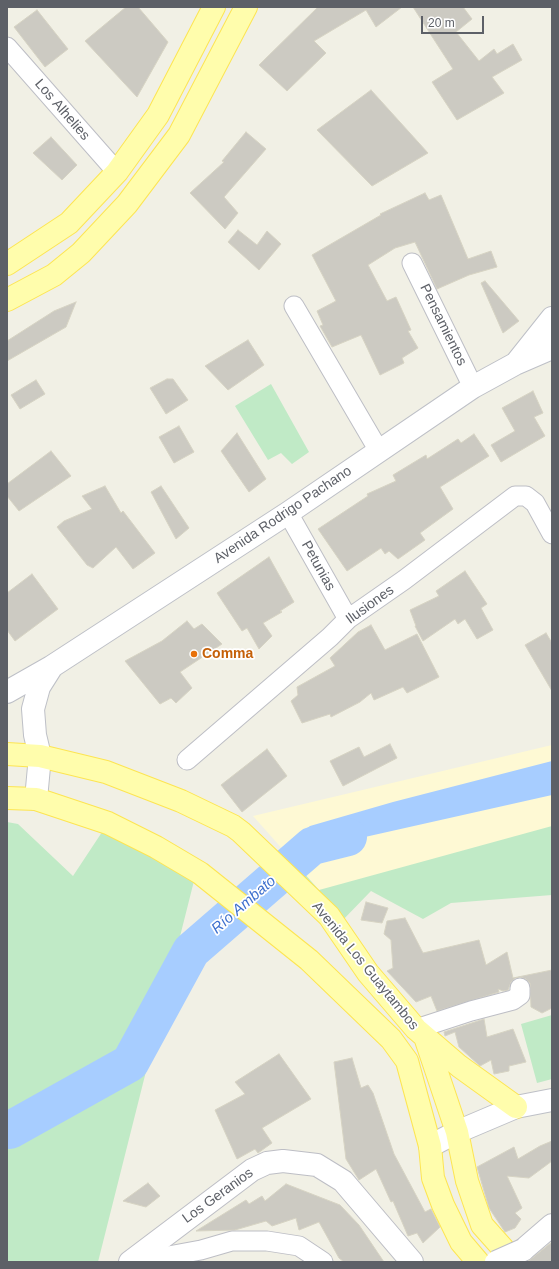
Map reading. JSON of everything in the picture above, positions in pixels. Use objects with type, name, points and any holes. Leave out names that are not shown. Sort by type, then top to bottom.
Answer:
[{"type":"main road","points":[[7,264],[69,222],[117,172],[158,115],[214,7]]},
{"type":"main road","points":[[7,300],[54,275],[81,253],[127,204],[179,135],[246,7]]},
{"type":"main road","name":"Avenida Rodrigo Pachano","points":[[515,364],[552,318]]},
{"type":"main road","name":"Avenida Rodrigo Pachano","points":[[7,692],[51,667],[288,513],[473,387],[515,364],[552,348]]},
{"type":"main road","name":"Avenida Rodrigo Pachano","points":[[36,799],[40,756],[35,735],[32,708],[39,687],[51,667]]},
{"type":"main road","name":"Avenida Los Guaytambos","points":[[7,754],[40,756],[106,772],[181,800],[241,832],[329,916],[368,973],[421,1033],[457,1132],[467,1181],[482,1225],[519,1256]]},
{"type":"main road","name":"Avenida Los Guaytambos","points":[[7,798],[36,799],[108,823],[156,847],[200,873],[309,960],[391,1039],[406,1062],[430,1146],[433,1178],[443,1205],[461,1242],[478,1262]]},
{"type":"main road","points":[[421,1033],[460,1066],[516,1106]]},
{"type":"main road","points":[[430,1146],[457,1132],[516,1106],[552,1100]]},
{"type":"main road","name":"Los Geranios","points":[[133,1260],[252,1170],[267,1163],[283,1161],[317,1165],[343,1181],[412,1262]]},
{"type":"main road","points":[[496,1262],[519,1256],[552,1225]]},
{"type":"street","name":"Los Alhelies","points":[[7,47],[117,172]]},
{"type":"street","name":"Pensamientos","points":[[412,263],[473,387]]},
{"type":"street","points":[[294,306],[379,451]]},
{"type":"street","name":"Ilusiones","points":[[187,760],[330,637],[348,619],[404,580],[515,496],[526,496],[535,503],[552,534]]},
{"type":"street","name":"Petunias","points":[[288,513],[348,619]]},
{"type":"street","points":[[421,1033],[471,1011],[513,1000],[520,995],[520,988]]},
{"type":"street","points":[[133,1260],[199,1256],[232,1241],[266,1241],[299,1246],[323,1262]]},
{"type":"green space","points":[[271,384],[309,452],[292,464],[281,453],[268,460],[235,406]]},
{"type":"green space","points":[[552,800],[552,895],[451,903],[423,919],[371,891],[339,924],[300,876],[358,841]]},
{"type":"green space","points":[[7,822],[18,824],[73,876],[108,823],[197,869],[98,1262],[7,1262]]},
{"type":"green space","points":[[552,1015],[552,1079],[537,1083],[521,1024]]},
{"type":"sand","points":[[552,745],[552,826],[319,890],[253,816]]},
{"type":"water","points":[[552,761],[552,795],[356,839],[305,866],[293,839],[310,826],[393,802]]},
{"type":"building","points":[[126,7],[138,7],[168,42],[137,97],[85,41]]},
{"type":"building","points":[[318,7],[402,7],[376,27],[366,10],[314,41],[326,53],[287,91],[259,65]]},
{"type":"building","points":[[413,7],[463,7],[472,19],[456,32],[479,61],[494,49],[497,54],[513,44],[522,60],[492,77],[504,93],[457,120],[432,82],[453,69]]},
{"type":"building","points":[[37,10],[68,49],[45,67],[14,27]]},
{"type":"building","points":[[371,90],[428,153],[372,186],[317,130]]},
{"type":"building","points":[[246,132],[266,149],[224,197],[238,213],[225,229],[190,193],[224,162],[222,161]]},
{"type":"building","points":[[51,137],[77,165],[62,180],[33,153]]},
{"type":"building","points":[[425,193],[429,200],[441,195],[468,259],[491,251],[497,267],[469,275],[437,289],[415,242],[395,248],[368,265],[387,301],[396,297],[411,330],[408,331],[418,348],[402,358],[404,363],[380,375],[361,335],[332,347],[320,326],[323,325],[317,311],[336,301],[312,255],[381,215],[380,214]]},
{"type":"building","points":[[238,230],[257,245],[267,231],[281,244],[259,270],[228,242]]},
{"type":"building","points":[[485,281],[519,321],[503,333],[481,283]]},
{"type":"building","points":[[76,302],[66,327],[7,361],[7,341],[54,311]]},
{"type":"building","points":[[248,340],[264,365],[228,390],[205,366]]},
{"type":"building","points":[[167,379],[173,379],[188,400],[166,414],[150,388]]},
{"type":"building","points":[[36,380],[45,394],[20,409],[11,395]]},
{"type":"building","points":[[533,391],[543,413],[534,417],[545,436],[501,462],[491,445],[515,431],[502,408]]},
{"type":"building","points":[[179,426],[194,452],[174,463],[159,437]]},
{"type":"building","points":[[237,433],[266,479],[249,492],[221,451]]},
{"type":"building","points":[[474,434],[489,456],[440,487],[453,509],[420,533],[425,540],[398,559],[389,551],[385,554],[381,548],[347,571],[318,529],[368,496],[367,494],[396,481],[393,475],[426,455],[427,459],[458,439],[461,443]]},
{"type":"building","points":[[51,451],[71,476],[19,511],[7,496],[7,484]]},
{"type":"building","points":[[105,486],[121,513],[123,511],[155,553],[133,569],[116,547],[93,568],[87,565],[57,527],[64,521],[92,509],[82,496]]},
{"type":"building","points":[[161,486],[189,528],[176,539],[151,492]]},
{"type":"building","points":[[269,557],[294,602],[280,611],[282,612],[263,623],[272,636],[259,649],[247,628],[242,631],[217,593]]},
{"type":"building","points":[[465,571],[487,604],[481,608],[493,630],[477,639],[465,619],[458,624],[455,619],[423,641],[415,626],[410,610],[439,596],[436,591]]},
{"type":"building","points":[[32,574],[58,609],[15,641],[7,630],[7,593]]},
{"type":"building","points":[[187,621],[194,629],[202,624],[222,644],[180,672],[192,688],[176,703],[171,698],[160,704],[125,661],[162,641]]},
{"type":"building","points":[[371,625],[385,650],[417,634],[439,677],[407,693],[403,687],[374,700],[371,693],[360,702],[331,717],[330,714],[302,723],[291,701],[298,695],[297,687],[335,666],[330,658],[358,632]]},
{"type":"building","points":[[546,633],[552,643],[552,691],[525,645]]},
{"type":"building","points":[[390,744],[397,758],[343,786],[330,761],[359,747],[364,757]]},
{"type":"building","points":[[267,749],[287,776],[242,812],[221,785]]},
{"type":"building","points":[[366,902],[388,908],[382,923],[361,920]]},
{"type":"building","points":[[405,918],[423,953],[479,940],[486,965],[507,952],[513,978],[552,970],[552,1008],[542,1013],[531,1007],[530,983],[526,979],[520,977],[515,978],[511,982],[508,990],[503,991],[498,989],[499,992],[437,1011],[431,996],[416,1002],[387,971],[393,968],[391,940],[384,934],[387,921]]},
{"type":"building","points":[[484,1019],[487,1037],[513,1029],[526,1062],[509,1066],[509,1071],[494,1074],[491,1060],[480,1066],[459,1047],[455,1032],[445,1036],[444,1032]]},
{"type":"building","points":[[279,1054],[311,1099],[262,1128],[272,1143],[258,1153],[255,1149],[237,1159],[215,1110],[245,1094],[235,1082]]},
{"type":"building","points":[[352,1058],[361,1088],[368,1085],[373,1093],[394,1154],[425,1212],[431,1209],[440,1227],[423,1243],[417,1233],[408,1236],[393,1201],[391,1202],[376,1169],[359,1180],[346,1159],[334,1062]]},
{"type":"building","points":[[552,1141],[552,1161],[529,1178],[507,1176],[522,1208],[515,1213],[521,1219],[515,1228],[505,1232],[489,1208],[477,1167],[514,1147],[518,1159]]},
{"type":"building","points":[[148,1183],[160,1196],[146,1207],[123,1201]]},
{"type":"building","points":[[286,1184],[340,1205],[359,1225],[384,1262],[344,1262],[339,1258],[319,1222],[299,1230],[296,1218],[272,1226],[266,1221],[235,1230],[196,1231],[246,1200],[249,1204],[262,1196],[265,1201]]},
{"type":"building","points":[[552,1242],[552,1262],[527,1262],[531,1259]]},
{"type":"waterway","name":"Río Ambato","points":[[7,1130],[10,1130],[130,1063],[191,951],[312,846],[348,837]]},
{"type":"place","name":"Comma","points":[[194,654]]}]
